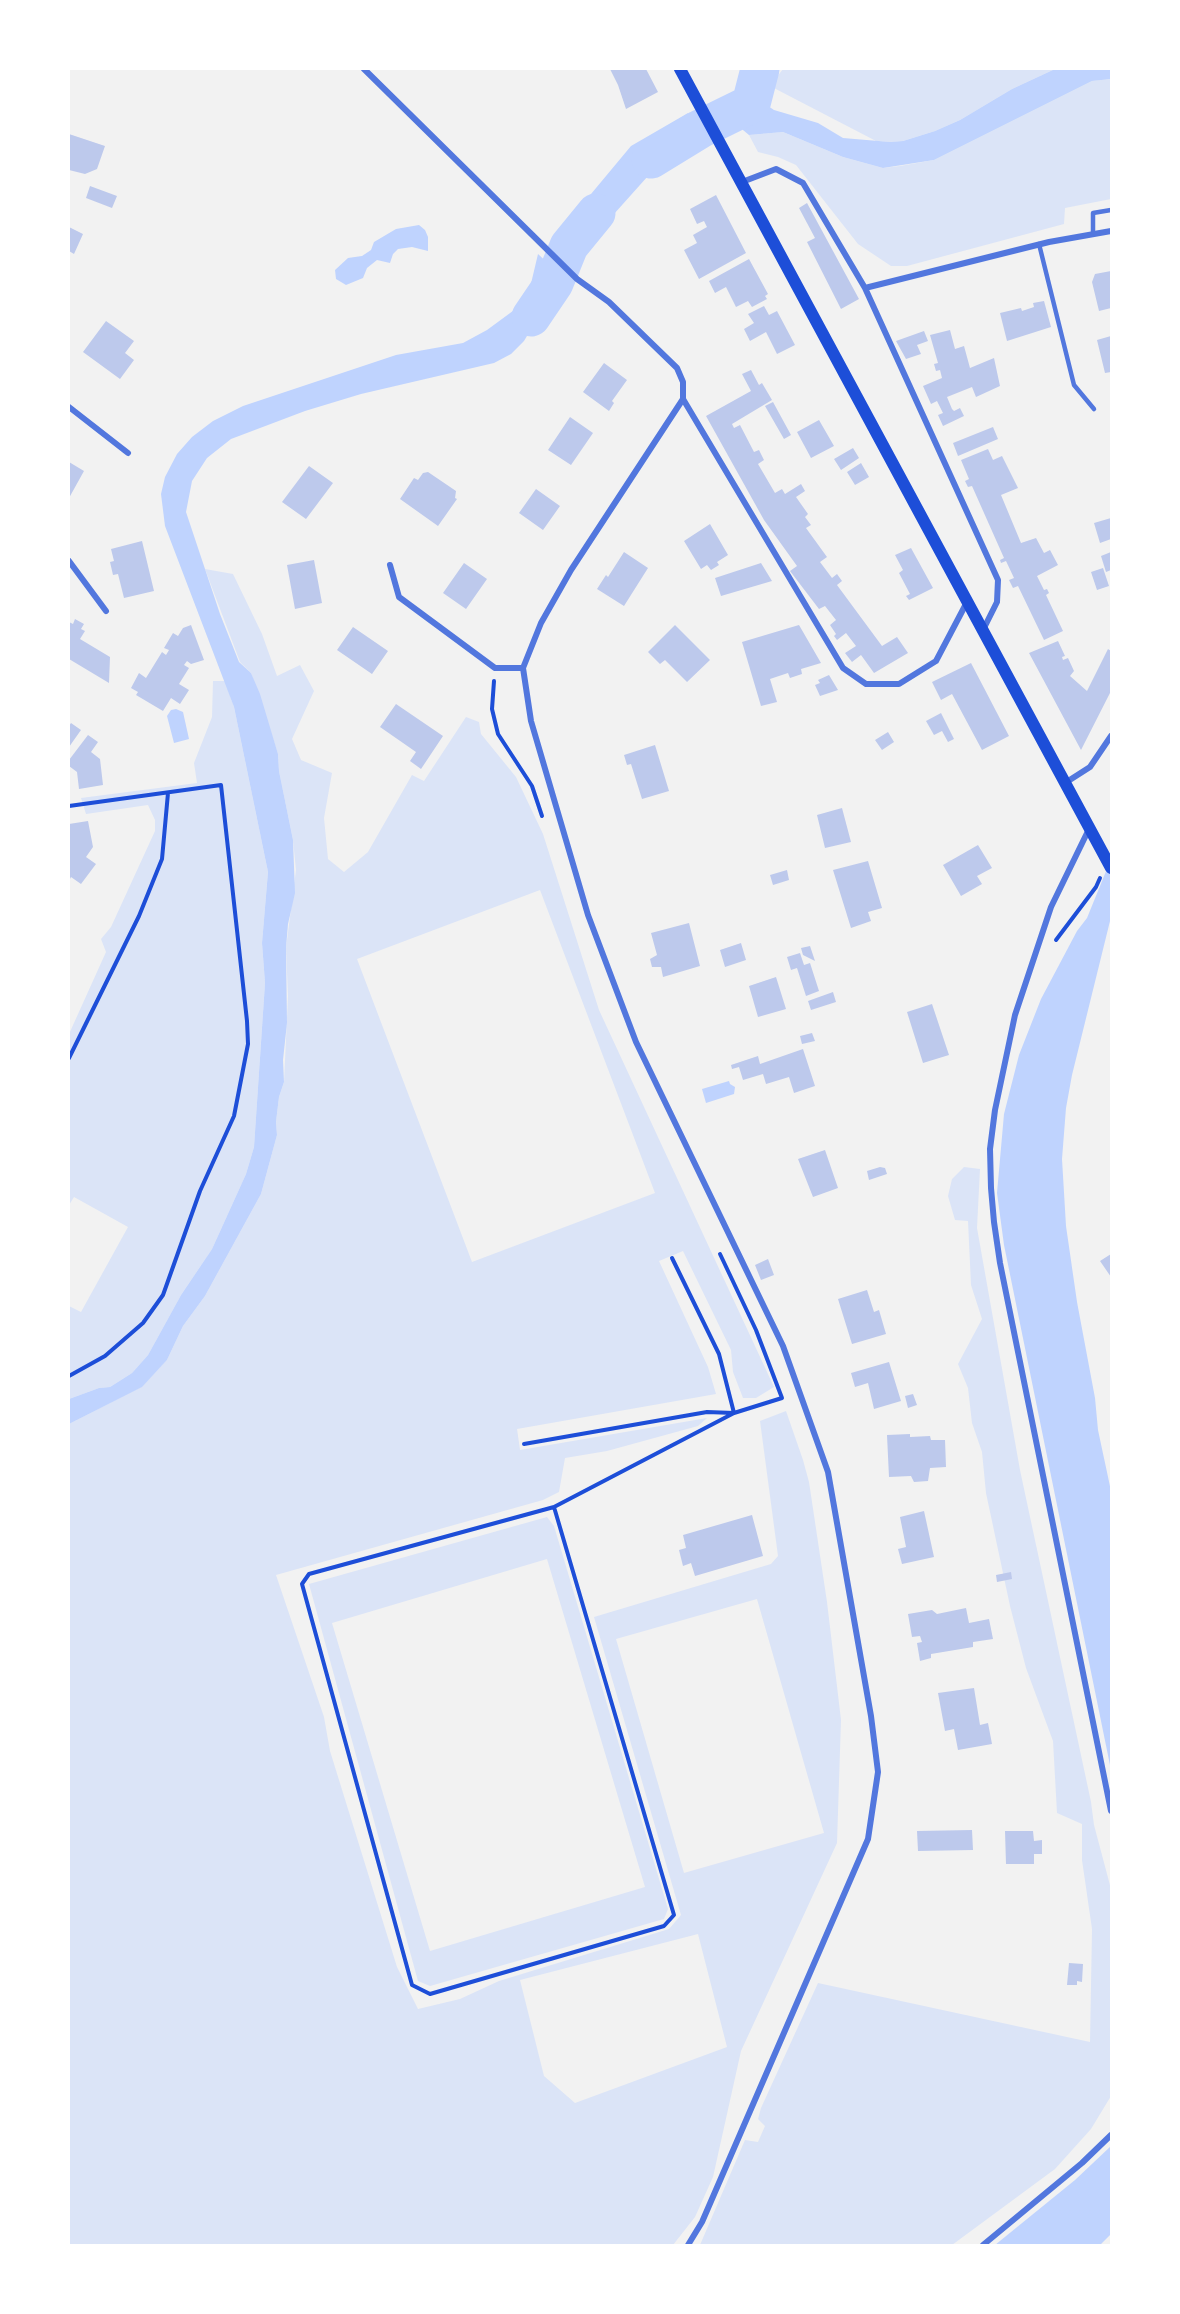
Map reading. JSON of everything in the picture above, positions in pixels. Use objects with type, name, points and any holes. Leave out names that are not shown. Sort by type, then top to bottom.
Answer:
[{"type":"main road","points":[[680,69],[1100,848],[1106,872]]},
{"type":"street","points":[[364,69],[577,279],[609,302],[677,368],[683,382],[683,399],[843,668],[866,684],[899,684],[936,661],[967,601]]},
{"type":"street","points":[[741,182],[776,169],[803,183],[865,288],[998,580],[997,603],[983,630]]},
{"type":"street","points":[[865,288],[1040,244],[1111,231]]},
{"type":"street","points":[[683,399],[571,570],[541,622],[523,668],[531,721],[588,915],[636,1042],[783,1346],[828,1472],[871,1716],[878,1772],[868,1839],[702,2222],[688,2245]]},
{"type":"street","points":[[69,407],[128,453]]},
{"type":"street","points":[[69,561],[106,611]]},
{"type":"street","points":[[390,565],[399,597],[495,668],[523,668]]},
{"type":"street","points":[[1065,783],[1090,767],[1111,736]]},
{"type":"street","points":[[1089,828],[1051,907],[1016,1015],[995,1110],[990,1149],[991,1188],[1000,1263],[1111,1810]]},
{"type":"street","points":[[983,2245],[1111,2135]]},
{"type":"lane","points":[[1093,234],[1093,213],[1111,210]]},
{"type":"lane","points":[[1040,244],[1074,385],[1094,409]]},
{"type":"path","points":[[69,806],[221,785],[248,1044],[234,1116],[200,1191],[163,1294],[143,1323],[105,1356],[69,1376]]},
{"type":"path","points":[[69,1058],[139,916],[162,859],[168,793]]},
{"type":"path","points":[[1055,942],[1106,872]]},
{"type":"path","points":[[672,1258],[719,1354],[734,1413]]},
{"type":"path","points":[[554,1507],[674,1915],[664,1926],[430,1994],[412,1985],[302,1584],[309,1574],[554,1507],[734,1413],[800,1392]]},
{"type":"path","points":[[524,1444],[707,1412],[734,1413]]},
{"type":"shaded area","points":[[783,69],[1055,69],[1012,89],[960,120],[935,131],[903,141],[890,142],[876,141],[770,86]]},
{"type":"shaded area","points":[[1111,79],[1111,199],[1065,208],[1064,224],[907,266],[891,266],[858,244],[796,165],[758,152],[749,135],[783,132],[843,157],[883,168],[900,166],[934,160],[1092,81]]},
{"type":"shaded area","points":[[205,569],[233,574],[262,634],[277,676],[300,665],[314,691],[292,739],[301,760],[332,773],[324,818],[328,859],[344,872],[368,852],[412,775],[424,781],[466,717],[479,722],[481,734],[516,777],[543,834],[599,1010],[774,1387],[756,1398],[743,1398],[733,1372],[731,1350],[683,1251],[659,1261],[708,1367],[716,1394],[517,1429],[520,1450],[707,1418],[698,1426],[607,1451],[565,1458],[559,1492],[543,1500],[276,1575],[324,1717],[330,1751],[397,1967],[418,2009],[460,1999],[499,1981],[669,1929],[681,1915],[594,1617],[771,1564],[778,1556],[760,1421],[786,1411],[803,1460],[809,1482],[827,1602],[841,1720],[837,1843],[741,2051],[713,2177],[695,2217],[673,2245],[69,2245],[69,1424],[141,1387],[167,1360],[183,1326],[205,1296],[261,1194],[277,1135],[279,1097],[284,1082],[288,996],[286,948],[296,870],[293,840],[279,771],[278,754],[251,673],[240,662]],"holes":[[[540,890],[655,1193],[472,1262],[357,959]],[[757,1599],[824,1833],[684,1873],[616,1639]],[[698,1934],[727,2047],[575,2103],[544,2076],[520,1980]]]},
{"type":"shaded area","points":[[213,681],[225,681],[234,707],[268,872],[262,943],[265,983],[254,1147],[246,1174],[212,1249],[181,1295],[148,1355],[132,1373],[110,1387],[99,1388],[69,1399],[69,1306],[81,1312],[128,1227],[74,1197],[69,1205],[69,1034],[106,952],[101,939],[111,927],[155,831],[155,820],[148,805],[86,814],[81,798],[197,783],[194,763],[212,717]]},
{"type":"shaded area","points":[[964,1167],[980,1169],[977,1228],[1020,1470],[1094,1825],[1111,1889],[1111,2096],[1091,2129],[1055,2169],[952,2245],[700,2245],[745,2140],[758,2142],[765,2126],[758,2119],[761,2108],[818,1983],[1090,2042],[1092,1929],[1082,1860],[1082,1824],[1057,1813],[1053,1741],[1026,1668],[1010,1606],[986,1493],[982,1452],[972,1423],[968,1388],[958,1364],[982,1319],[971,1285],[968,1221],[955,1220],[948,1196],[952,1179]]},
{"type":"shaded area","points":[[547,1517],[554,1526],[668,1909],[664,1919],[430,1986],[418,1981],[309,1584]],"holes":[[[547,1559],[645,1887],[430,1951],[332,1623]]]},
{"type":"water","points":[[739,69],[766,69],[760,78],[757,93],[759,100],[774,110],[818,123],[843,138],[890,142],[903,141],[935,131],[960,120],[1012,89],[1055,69],[1111,69],[1111,79],[1092,81],[934,160],[883,168],[843,157],[783,132],[749,135],[737,125],[724,105],[746,97],[755,77]]},
{"type":"water","points":[[688,113],[700,144],[648,176],[614,214],[576,267],[551,242],[631,146]]},
{"type":"water","points":[[419,225],[428,237],[428,251],[412,247],[398,249],[393,254],[390,263],[377,260],[367,268],[363,278],[346,285],[336,279],[335,270],[348,258],[362,256],[371,250],[374,242],[396,229]]},
{"type":"water","points":[[538,254],[565,279],[543,309],[524,341],[511,354],[494,363],[361,394],[305,411],[231,439],[207,458],[192,481],[186,512],[220,614],[239,662],[251,673],[260,694],[278,754],[279,771],[293,840],[295,893],[288,924],[286,948],[287,1023],[283,1060],[284,1082],[279,1097],[277,1135],[261,1194],[205,1296],[183,1326],[167,1360],[142,1387],[69,1424],[69,1399],[99,1388],[110,1387],[132,1373],[148,1355],[181,1295],[212,1249],[246,1174],[254,1147],[265,983],[262,943],[268,872],[234,707],[165,526],[161,494],[165,477],[177,454],[192,437],[213,421],[243,406],[396,355],[463,343],[487,330],[521,305],[529,292]]},
{"type":"water","points":[[176,709],[183,712],[189,739],[174,743],[167,716],[171,710]]},
{"type":"water","points":[[1111,859],[1111,917],[1072,1075],[1066,1108],[1062,1159],[1066,1226],[1077,1302],[1095,1398],[1098,1430],[1111,1491],[1111,1770],[1004,1245],[997,1193],[1004,1114],[1019,1055],[1041,999],[1077,931],[1087,918]]},
{"type":"water","points":[[729,1081],[735,1087],[734,1094],[706,1103],[702,1089]]},
{"type":"water","points":[[1111,2146],[1111,2234],[1100,2245],[995,2245],[1075,2180]]},
{"type":"building","points":[[610,69],[646,69],[658,92],[626,109]]},
{"type":"building","points":[[69,134],[105,146],[97,169],[85,174],[69,170]]},
{"type":"building","points":[[90,186],[117,196],[112,208],[86,198]]},
{"type":"building","points":[[716,195],[746,253],[699,279],[684,250],[697,243],[693,235],[707,227],[704,221],[697,224],[690,209]]},
{"type":"building","points":[[807,203],[859,299],[841,309],[807,242],[815,238],[799,208]]},
{"type":"building","points":[[69,227],[83,234],[74,254],[69,251]]},
{"type":"building","points":[[749,259],[768,294],[765,296],[767,299],[752,307],[748,301],[736,307],[726,287],[715,293],[709,281]]},
{"type":"building","points":[[1111,271],[1111,308],[1099,311],[1092,282],[1095,274]]},
{"type":"building","points":[[1044,301],[1051,327],[1007,341],[1000,313],[1021,308],[1022,311],[1034,307],[1033,303]]},
{"type":"building","points":[[764,306],[769,315],[777,311],[795,345],[777,354],[766,332],[750,341],[744,329],[754,323],[748,314]]},
{"type":"building","points":[[106,321],[134,341],[125,353],[134,360],[120,379],[83,352]]},
{"type":"building","points":[[950,330],[955,349],[964,346],[970,368],[994,358],[1000,386],[976,397],[972,387],[947,397],[952,409],[954,411],[960,408],[964,416],[943,426],[938,415],[943,413],[937,401],[931,404],[923,386],[942,378],[940,370],[936,371],[934,364],[938,363],[930,335]]},
{"type":"building","points":[[924,331],[928,341],[917,345],[921,354],[906,359],[896,341]]},
{"type":"building","points":[[1111,336],[1111,372],[1105,373],[1097,340]]},
{"type":"building","points":[[604,363],[627,380],[612,401],[614,403],[609,411],[583,392]]},
{"type":"building","points":[[751,370],[759,385],[762,383],[772,400],[732,424],[734,428],[740,425],[754,452],[759,450],[764,460],[758,464],[775,493],[782,489],[785,494],[801,484],[805,491],[796,497],[808,514],[805,517],[811,525],[806,528],[827,557],[820,562],[832,578],[837,574],[842,581],[837,585],[882,646],[897,637],[908,653],[874,673],[861,655],[852,662],[845,653],[856,646],[846,633],[837,640],[830,625],[836,620],[825,606],[819,609],[790,571],[797,566],[764,520],[706,416],[751,391],[742,374]]},
{"type":"building","points":[[773,402],[791,435],[784,439],[765,406]]},
{"type":"building","points":[[570,417],[593,433],[571,465],[548,450]]},
{"type":"building","points":[[819,420],[834,446],[811,458],[797,432]]},
{"type":"building","points":[[993,427],[998,439],[958,456],[953,443]]},
{"type":"building","points":[[853,448],[859,458],[841,470],[834,459]]},
{"type":"building","points":[[988,449],[993,460],[1002,456],[1018,488],[1001,495],[1021,543],[1036,538],[1044,553],[1050,550],[1058,565],[1037,576],[1044,590],[1047,589],[1049,593],[1046,595],[1063,631],[1044,640],[1018,586],[1013,588],[1009,580],[1014,578],[1006,561],[1001,563],[1000,560],[1004,558],[972,486],[968,487],[965,481],[969,479],[961,460]]},
{"type":"building","points":[[69,462],[84,471],[69,498]]},
{"type":"building","points":[[861,463],[869,477],[855,485],[847,472]]},
{"type":"building","points":[[309,466],[333,483],[306,519],[282,502]]},
{"type":"building","points":[[428,472],[456,491],[455,498],[457,499],[438,526],[400,499],[414,478],[418,480],[423,473]]},
{"type":"building","points":[[536,489],[560,506],[543,530],[519,513]]},
{"type":"building","points":[[1111,518],[1111,539],[1100,543],[1094,523]]},
{"type":"building","points":[[710,524],[728,555],[717,562],[719,565],[711,570],[707,565],[701,569],[684,541]]},
{"type":"building","points":[[142,541],[154,591],[124,598],[118,574],[113,575],[110,562],[114,561],[111,549]]},
{"type":"building","points":[[911,548],[933,588],[909,600],[906,596],[910,594],[899,573],[903,570],[895,555]]},
{"type":"building","points":[[624,552],[648,568],[624,606],[597,589],[606,575],[608,577]]},
{"type":"building","points":[[1111,552],[1111,570],[1106,572],[1101,556]]},
{"type":"building","points":[[314,560],[322,603],[295,609],[287,565]]},
{"type":"building","points":[[464,563],[487,579],[466,609],[443,593]]},
{"type":"building","points":[[761,563],[772,581],[721,596],[715,578]]},
{"type":"building","points":[[1103,568],[1109,586],[1097,590],[1091,572]]},
{"type":"building","points":[[75,619],[84,624],[81,629],[85,631],[80,639],[110,657],[109,683],[69,659],[69,622],[73,624]]},
{"type":"building","points":[[191,625],[204,660],[191,664],[187,661],[184,665],[189,668],[179,684],[189,690],[180,704],[171,698],[163,711],[136,695],[138,692],[131,688],[139,673],[146,678],[162,652],[166,655],[169,650],[164,648],[173,633],[178,636],[183,628]]},
{"type":"building","points":[[675,625],[710,660],[687,682],[665,660],[660,664],[648,652]]},
{"type":"building","points":[[799,625],[821,663],[801,669],[802,674],[790,678],[788,673],[770,679],[777,702],[761,706],[742,642]]},
{"type":"building","points":[[353,627],[388,651],[372,674],[337,650]]},
{"type":"building","points":[[1058,641],[1065,656],[1062,657],[1063,660],[1068,658],[1074,671],[1070,676],[1087,691],[1108,649],[1111,651],[1111,691],[1081,750],[1029,653]]},
{"type":"building","points":[[971,663],[1009,736],[982,750],[952,694],[941,700],[932,682]]},
{"type":"building","points":[[829,675],[838,690],[820,696],[815,685],[820,683],[818,680]]},
{"type":"building","points":[[396,704],[443,736],[421,769],[410,761],[416,752],[380,727]]},
{"type":"building","points":[[941,713],[954,739],[948,742],[942,731],[934,735],[926,721]]},
{"type":"building","points":[[71,723],[81,730],[69,747],[69,726]]},
{"type":"building","points":[[888,732],[894,742],[882,750],[875,740]]},
{"type":"building","points":[[88,735],[98,742],[91,752],[100,759],[103,785],[79,789],[77,772],[69,766],[69,760]]},
{"type":"building","points":[[655,745],[669,791],[642,799],[631,764],[627,765],[624,755]]},
{"type":"building","points":[[842,808],[851,842],[825,848],[817,815]]},
{"type":"building","points":[[88,821],[93,847],[86,857],[96,864],[81,884],[71,877],[69,881],[69,824]]},
{"type":"building","points":[[978,845],[992,868],[977,876],[982,884],[961,896],[943,865]]},
{"type":"building","points":[[868,861],[882,908],[868,912],[871,921],[851,928],[833,870]]},
{"type":"building","points":[[787,870],[789,880],[773,885],[770,875]]},
{"type":"building","points":[[689,923],[700,966],[663,977],[661,967],[652,967],[650,959],[657,955],[651,933]]},
{"type":"building","points":[[741,943],[746,960],[725,967],[720,950]]},
{"type":"building","points":[[810,946],[815,961],[803,955],[801,948]]},
{"type":"building","points":[[800,953],[804,965],[810,963],[819,991],[806,996],[797,968],[791,970],[787,957]]},
{"type":"building","points":[[776,977],[786,1009],[758,1017],[749,986]]},
{"type":"building","points":[[833,992],[836,1002],[811,1010],[808,1001]]},
{"type":"building","points":[[932,1004],[949,1055],[923,1063],[907,1012]]},
{"type":"building","points":[[812,1033],[815,1041],[802,1044],[800,1036]]},
{"type":"building","points":[[803,1049],[815,1086],[794,1093],[789,1077],[766,1084],[763,1074],[743,1080],[739,1067],[732,1069],[731,1065],[758,1056],[760,1064]]},
{"type":"building","points":[[825,1150],[838,1188],[813,1197],[798,1159]]},
{"type":"building","points":[[880,1167],[885,1168],[887,1174],[869,1180],[867,1171]]},
{"type":"building","points":[[1111,1254],[1111,1277],[1100,1261]]},
{"type":"building","points":[[768,1259],[774,1275],[761,1280],[755,1265]]},
{"type":"building","points":[[867,1290],[874,1312],[879,1310],[886,1334],[852,1344],[838,1299]]},
{"type":"building","points":[[889,1362],[901,1401],[874,1409],[868,1383],[855,1387],[851,1373]]},
{"type":"building","points":[[913,1394],[917,1405],[908,1408],[905,1396]]},
{"type":"building","points":[[910,1434],[910,1437],[930,1436],[931,1440],[945,1440],[946,1467],[930,1468],[928,1481],[914,1482],[911,1476],[889,1477],[887,1435]]},
{"type":"building","points":[[924,1511],[934,1557],[902,1564],[898,1549],[906,1547],[900,1517]]},
{"type":"building","points":[[752,1515],[763,1556],[695,1576],[691,1563],[683,1566],[679,1550],[686,1548],[683,1535]]},
{"type":"building","points":[[1011,1572],[1012,1579],[997,1582],[996,1575]]},
{"type":"building","points":[[966,1608],[969,1623],[989,1619],[993,1639],[973,1642],[973,1647],[931,1654],[931,1658],[920,1661],[917,1643],[922,1642],[920,1636],[912,1637],[908,1614],[932,1610],[937,1614]]},
{"type":"building","points":[[974,1688],[980,1725],[988,1723],[992,1744],[958,1750],[954,1729],[945,1731],[938,1693]]},
{"type":"building","points":[[972,1830],[973,1850],[918,1851],[917,1831]]},
{"type":"building","points":[[1005,1831],[1033,1831],[1034,1841],[1042,1840],[1042,1854],[1034,1854],[1034,1864],[1006,1864]]},
{"type":"building","points":[[1069,1963],[1083,1964],[1082,1982],[1077,1981],[1077,1985],[1067,1985]]},
{"type":"waterway","points":[[651,159],[700,129],[751,104],[760,69]]},
{"type":"waterway","points":[[531,317],[554,283],[569,246],[596,213]]}]
